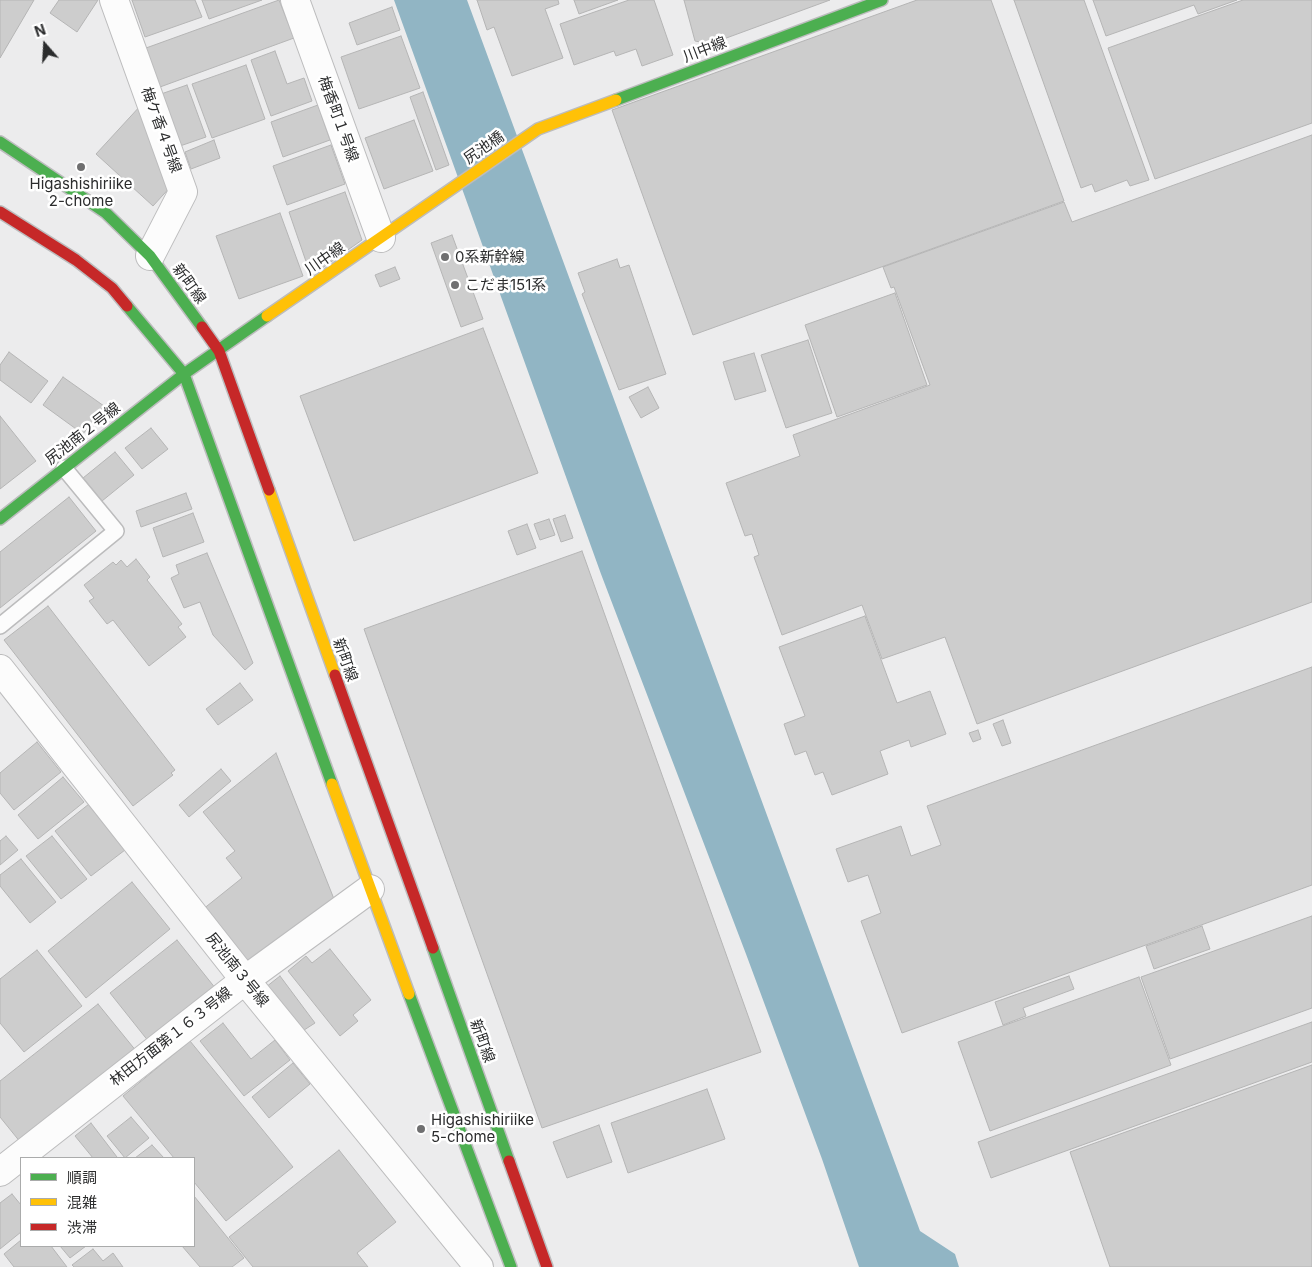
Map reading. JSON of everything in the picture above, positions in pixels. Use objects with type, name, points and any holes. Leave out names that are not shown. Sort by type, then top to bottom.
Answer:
[{"type":"street","name":"梅ケ香４号線","points":[[114,0],[183,192],[150,256]]},
{"type":"street","name":"梅香町１号線","points":[[295,0],[381,238]]},
{"type":"street","name":"川中線","points":[[538,129],[882,0]]},
{"type":"street","name":"尻池橋","points":[[448,192],[538,129]]},
{"type":"street","name":"新町線","points":[[0,142],[106,213],[150,256],[219,351],[547,1267]]},
{"type":"street","name":"川中線","points":[[184,374],[448,192]]},
{"type":"street","points":[[0,212],[76,260],[112,288],[184,374],[370,889],[511,1267]]},
{"type":"street","name":"尻池南２号線","points":[[0,519],[184,374]]},
{"type":"street","name":"尻池南３号線","points":[[0,669],[245,980],[479,1267]]},
{"type":"street","name":"林田方面第１６３号線","points":[[0,1172],[245,980],[370,889]]},
{"type":"lane","points":[[0,626],[116,531],[64,468]]},
{"type":"water","points":[[394,0],[467,0],[920,1231],[955,1254],[959,1267],[859,1267],[822,1159],[746,954],[601,574]]},
{"type":"building","points":[[0,0],[34,0],[0,58]]},
{"type":"building","points":[[59,0],[98,0],[77,32],[50,13]]},
{"type":"building","points":[[132,0],[195,0],[202,17],[145,37]]},
{"type":"building","points":[[202,0],[262,0],[209,19]]},
{"type":"building","points":[[279,0],[294,38],[160,87],[146,48]]},
{"type":"building","points":[[477,0],[558,0],[559,4],[545,9],[563,58],[512,76],[494,27],[487,30]]},
{"type":"building","points":[[574,0],[618,0],[579,14]]},
{"type":"building","points":[[629,0],[654,0],[673,55],[642,66],[636,49],[616,56],[614,51],[574,65],[560,24]]},
{"type":"building","points":[[684,0],[830,0],[710,44],[695,41]]},
{"type":"building","points":[[917,0],[991,0],[1064,201],[693,335],[612,110]]},
{"type":"building","points":[[1014,0],[1084,0],[1149,180],[1130,186],[1127,180],[1095,192],[1092,184],[1081,188]]},
{"type":"building","points":[[1093,0],[1237,0],[1198,14],[1194,5],[1106,36]]},
{"type":"building","points":[[1243,0],[1312,0],[1312,123],[1155,179],[1108,48]]},
{"type":"building","points":[[392,7],[400,30],[357,45],[349,23]]},
{"type":"building","points":[[401,36],[420,88],[359,109],[341,57]]},
{"type":"building","points":[[275,51],[287,84],[304,78],[312,101],[271,116],[251,60]]},
{"type":"building","points":[[246,65],[265,119],[212,138],[192,84]]},
{"type":"building","points":[[187,85],[206,137],[180,146],[161,94]]},
{"type":"building","points":[[423,92],[449,165],[436,170],[410,97]]},
{"type":"building","points":[[142,104],[173,184],[153,206],[96,154]]},
{"type":"building","points":[[318,105],[330,140],[283,157],[271,122]]},
{"type":"building","points":[[414,120],[433,171],[384,189],[365,138]]},
{"type":"building","points":[[1312,135],[1312,602],[977,724],[945,637],[882,659],[862,605],[782,635],[754,557],[759,555],[752,534],[745,536],[726,483],[800,456],[793,435],[930,385],[894,287],[891,288],[883,267],[1064,202],[1072,222]]},
{"type":"building","points":[[214,140],[220,158],[191,169],[185,152]]},
{"type":"building","points":[[331,145],[345,184],[287,205],[273,166]]},
{"type":"building","points":[[345,192],[362,240],[311,276],[289,212]]},
{"type":"building","points":[[280,213],[303,276],[239,299],[216,236]]},
{"type":"building","points":[[452,235],[483,319],[461,327],[431,243]]},
{"type":"building","points":[[617,259],[620,268],[629,265],[666,374],[619,390],[582,294],[585,292],[578,273]]},
{"type":"building","points":[[395,267],[400,279],[380,287],[375,275]]},
{"type":"building","points":[[895,293],[927,385],[837,417],[805,325]]},
{"type":"building","points":[[483,328],[538,473],[354,541],[300,396]]},
{"type":"building","points":[[808,340],[832,413],[786,428],[761,355]]},
{"type":"building","points":[[9,352],[48,381],[31,403],[0,380],[0,365]]},
{"type":"building","points":[[754,353],[766,391],[735,400],[723,362]]},
{"type":"building","points":[[63,377],[104,406],[83,434],[43,405]]},
{"type":"building","points":[[648,387],[659,408],[641,418],[629,397]]},
{"type":"building","points":[[0,416],[36,461],[0,489]]},
{"type":"building","points":[[151,428],[168,449],[142,469],[125,448]]},
{"type":"building","points":[[115,452],[134,475],[102,501],[83,478]]},
{"type":"building","points":[[186,493],[192,509],[141,527],[136,511]]},
{"type":"building","points":[[69,497],[96,531],[0,608],[0,552]]},
{"type":"building","points":[[193,513],[204,542],[163,557],[153,528]]},
{"type":"building","points":[[565,515],[573,538],[561,542],[553,519]]},
{"type":"building","points":[[549,519],[555,535],[540,540],[534,524]]},
{"type":"building","points":[[527,524],[536,548],[517,555],[508,531]]},
{"type":"building","points":[[582,551],[761,1052],[542,1128],[364,629]]},
{"type":"building","points":[[207,553],[253,663],[245,670],[213,635],[200,602],[184,608],[171,578],[179,574],[176,565]]},
{"type":"building","points":[[136,559],[150,577],[147,580],[182,624],[178,627],[186,637],[149,666],[113,620],[107,624],[89,601],[94,598],[84,585],[113,562],[116,565],[121,560],[127,567]]},
{"type":"building","points":[[48,606],[175,770],[171,773],[173,775],[133,806],[4,640]]},
{"type":"building","points":[[865,616],[897,703],[930,691],[946,734],[911,747],[909,740],[880,751],[888,774],[832,795],[823,772],[815,775],[806,751],[795,755],[784,724],[805,716],[779,647]]},
{"type":"building","points":[[1312,667],[1312,885],[902,1033],[861,921],[881,913],[868,875],[848,882],[836,849],[901,826],[911,856],[941,845],[927,806]]},
{"type":"building","points":[[240,683],[253,700],[218,725],[206,709]]},
{"type":"building","points":[[1003,720],[1011,743],[1002,746],[993,724]]},
{"type":"building","points":[[978,730],[981,739],[973,742],[969,733]]},
{"type":"building","points":[[37,742],[61,772],[14,810],[0,793],[0,773]]},
{"type":"building","points":[[276,753],[334,899],[248,967],[202,910],[242,878],[226,858],[235,851],[203,812]]},
{"type":"building","points":[[221,769],[231,781],[189,817],[179,805]]},
{"type":"building","points":[[63,777],[84,802],[38,839],[18,815]]},
{"type":"building","points":[[89,804],[125,850],[91,876],[55,831]]},
{"type":"building","points":[[6,836],[18,850],[0,865],[0,841]]},
{"type":"building","points":[[52,836],[87,879],[61,899],[26,856]]},
{"type":"building","points":[[21,859],[56,902],[30,923],[0,886],[0,875]]},
{"type":"building","points":[[132,882],[170,929],[86,998],[48,951]]},
{"type":"building","points":[[1312,916],[1312,1008],[1170,1059],[1141,977]]},
{"type":"building","points":[[1202,926],[1210,949],[1154,969],[1146,946]]},
{"type":"building","points":[[177,940],[216,989],[149,1042],[110,993]]},
{"type":"building","points":[[330,949],[371,1000],[353,1015],[358,1021],[340,1036],[288,971],[306,956],[312,963]]},
{"type":"building","points":[[37,950],[82,1006],[24,1052],[0,1023],[0,979]]},
{"type":"building","points":[[280,976],[315,1023],[301,1032],[266,987]]},
{"type":"building","points":[[1069,976],[1074,989],[1023,1008],[1026,1016],[1003,1025],[995,1002]]},
{"type":"building","points":[[1139,977],[1171,1065],[990,1131],[958,1042]]},
{"type":"building","points":[[98,1004],[137,1052],[21,1143],[0,1117],[0,1081]]},
{"type":"building","points":[[1312,1022],[1312,1062],[991,1178],[978,1142]]},
{"type":"building","points":[[223,1023],[251,1059],[275,1040],[290,1060],[244,1096],[200,1041]]},
{"type":"building","points":[[190,1041],[293,1167],[226,1221],[195,1183],[195,1157],[173,1157],[123,1096]]},
{"type":"building","points":[[293,1063],[310,1084],[269,1118],[252,1097]]},
{"type":"building","points":[[1312,1065],[1312,1267],[1110,1267],[1070,1152]]},
{"type":"building","points":[[707,1089],[725,1139],[628,1173],[611,1123]]},
{"type":"building","points":[[131,1117],[149,1138],[124,1157],[107,1136]]},
{"type":"building","points":[[91,1123],[117,1157],[92,1157],[75,1136]]},
{"type":"building","points":[[599,1125],[612,1162],[567,1178],[553,1142]]},
{"type":"building","points":[[152,1145],[163,1157],[136,1157]]},
{"type":"building","points":[[339,1150],[396,1222],[357,1253],[368,1267],[253,1267],[229,1237]]},
{"type":"building","points":[[12,1194],[20,1204],[20,1233],[0,1249],[0,1203]]},
{"type":"building","points":[[195,1197],[244,1258],[232,1267],[200,1267],[183,1247],[195,1247]]},
{"type":"building","points":[[20,1241],[20,1247],[52,1247],[67,1267],[14,1267],[4,1254]]},
{"type":"building","points":[[61,1247],[85,1247],[70,1258]]},
{"type":"building","points":[[93,1249],[103,1261],[113,1253],[123,1267],[74,1267],[72,1265]]},
{"type":"traffic: fast","points":[[616,100],[882,0]]},
{"type":"traffic: fast","points":[[0,142],[106,213],[150,256],[202,327]]},
{"type":"traffic: fast","points":[[127,306],[184,374],[332,784]]},
{"type":"traffic: fast","points":[[0,519],[184,374],[267,316]]},
{"type":"traffic: fast","points":[[433,948],[509,1161]]},
{"type":"traffic: fast","points":[[409,994],[511,1267]]},
{"type":"traffic: slow","points":[[267,316],[538,129],[616,100]]},
{"type":"traffic: slow","points":[[269,490],[335,675]]},
{"type":"traffic: slow","points":[[332,784],[409,994]]},
{"type":"traffic: jam","points":[[0,212],[76,260],[112,288],[127,306]]},
{"type":"traffic: jam","points":[[202,327],[219,351],[269,490]]},
{"type":"traffic: jam","points":[[335,675],[433,948]]},
{"type":"traffic: jam","points":[[509,1161],[547,1267]]},
{"type":"place","name":"Higashishiriike 2-chome","points":[[81,167]]},
{"type":"place","name":"0系新幹線","points":[[445,257]]},
{"type":"place","name":"こだま151系","points":[[455,285]]},
{"type":"place","name":"Higashishiriike 5-chome","points":[[421,1129]]}]
